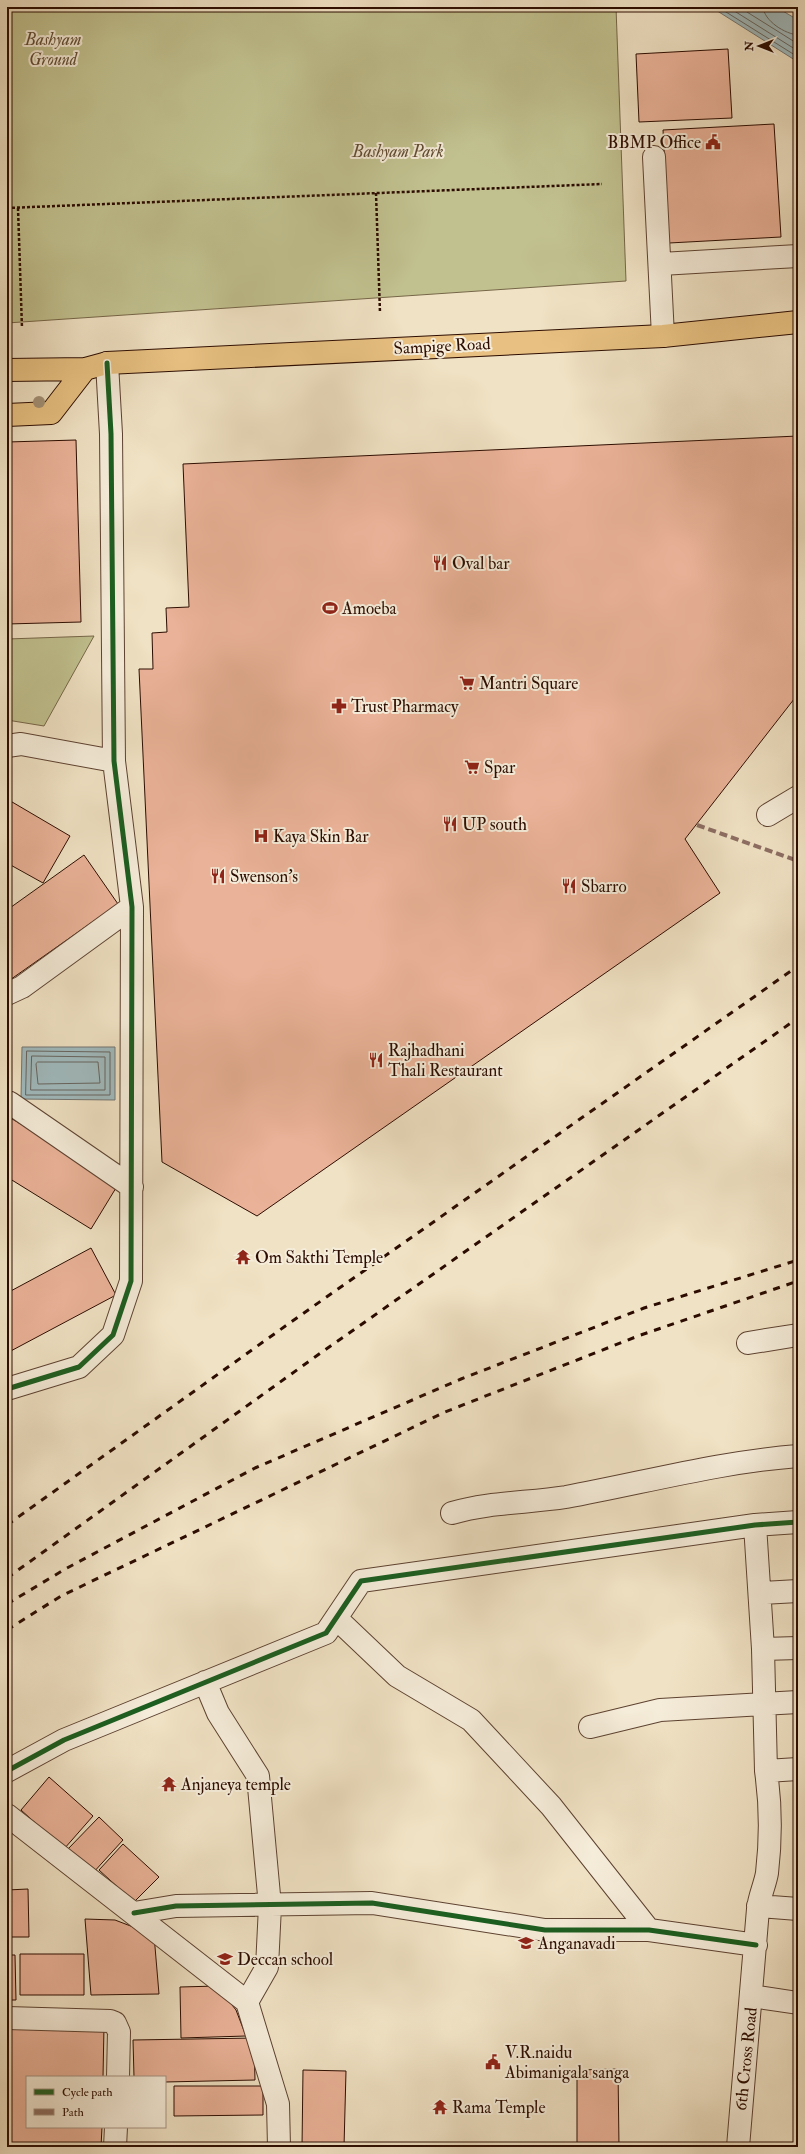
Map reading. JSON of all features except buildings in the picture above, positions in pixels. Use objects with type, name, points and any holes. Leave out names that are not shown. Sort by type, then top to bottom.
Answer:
[{"type":"main road","name":"Sampige Road","points":[[7,370],[86,369],[107,363],[663,336],[798,322]]},
{"type":"main road","points":[[7,415],[51,413],[86,369]]},
{"type":"street","points":[[654,158],[661,264],[663,336]]},
{"type":"street","points":[[661,264],[798,256]]},
{"type":"street","points":[[7,1389],[79,1367],[113,1335],[131,1281],[132,907],[114,761],[111,434],[107,363]]},
{"type":"street","points":[[7,746],[21,744],[114,761]]},
{"type":"street","points":[[768,815],[798,797]]},
{"type":"street","points":[[7,994],[22,987],[132,907]]},
{"type":"street","points":[[7,1105],[10,1103],[132,1187]]},
{"type":"street","points":[[748,1343],[798,1335]]},
{"type":"street","points":[[452,1513],[474,1507],[564,1497],[753,1459],[798,1456]]},
{"type":"street","points":[[7,1771],[64,1740],[326,1633],[361,1581],[755,1526],[798,1522]]},
{"type":"street","name":"6th Cross Road","points":[[738,2147],[752,1996],[758,1906],[767,1875],[771,1832],[770,1802],[766,1771],[763,1649],[755,1526]]},
{"type":"street","points":[[760,1593],[798,1591]]},
{"type":"street","points":[[336,1618],[398,1676],[471,1720],[551,1806],[649,1930]]},
{"type":"street","points":[[763,1649],[798,1648]]},
{"type":"street","points":[[205,1682],[218,1713],[258,1776],[270,1906],[267,1967],[248,2002]]},
{"type":"street","points":[[590,1727],[660,1710],[798,1702]]},
{"type":"street","points":[[766,1771],[798,1769]]},
{"type":"street","points":[[7,1815],[248,2002],[278,2104],[279,2147]]},
{"type":"street","points":[[134,1913],[176,1906],[270,1906],[372,1903],[546,1930],[649,1930],[756,1946]]},
{"type":"street","points":[[758,1906],[798,1909]]},
{"type":"street","points":[[752,1996],[798,2003]]},
{"type":"street","points":[[7,2018],[110,2021],[115,2023],[119,2032],[118,2076]]},
{"type":"street","points":[[115,2147],[116,2128]]},
{"type":"path","points":[[7,208],[602,184]]},
{"type":"path","points":[[376,193],[380,313]]},
{"type":"path","points":[[18,208],[22,328]]},
{"type":"green space","name":"Bashyam Park","points":[[7,7],[616,7],[626,281],[7,323]]},
{"type":"green space","points":[[94,636],[44,726],[7,720],[7,639]]},
{"type":"water","points":[[711,7],[776,7],[798,20],[798,62]]},
{"type":"water","points":[[22,1047],[115,1047],[115,1100],[21,1099]]},
{"type":"railway","points":[[7,1525],[291,1322],[798,966]]},
{"type":"railway","points":[[7,1578],[315,1357],[798,1018]]},
{"type":"railway","points":[[7,1604],[67,1568],[255,1468],[461,1379],[644,1308],[798,1260]]},
{"type":"railway","points":[[7,1630],[61,1596],[445,1412],[638,1336],[798,1281]]},
{"type":"marked path","points":[[697,825],[798,861]]},
{"type":"cycle path","points":[[7,1389],[79,1367],[113,1335],[131,1281],[132,907],[114,761],[111,434],[107,363]]},
{"type":"cycle path","points":[[7,1771],[64,1740],[326,1633],[361,1581],[755,1525],[798,1522]]},
{"type":"cycle path","points":[[134,1913],[176,1906],[372,1903],[545,1930],[649,1930],[756,1945]]},
{"type":"place","name":"BBMP Office","points":[[713,142]]},
{"type":"place","name":"Oval bar","points":[[440,563]]},
{"type":"place","name":"Amoeba","points":[[330,608]]},
{"type":"place","name":"Mantri Square","points":[[467,683]]},
{"type":"place","name":"Trust Pharmacy","points":[[339,706]]},
{"type":"place","name":"Spar","points":[[472,767]]},
{"type":"place","name":"UP south","points":[[450,824]]},
{"type":"place","name":"Kaya Skin Bar","points":[[261,836]]},
{"type":"place","name":"Swenson's","points":[[218,876]]},
{"type":"place","name":"Sbarro","points":[[569,886]]},
{"type":"place","name":"Rajhadhani Thali Restaurant","points":[[376,1060]]},
{"type":"place","name":"Om Sakthi Temple","points":[[243,1257]]},
{"type":"place","name":"Anjaneya temple","points":[[169,1784]]},
{"type":"place","name":"Anganavadi","points":[[526,1943]]},
{"type":"place","name":"Deccan school","points":[[225,1959]]},
{"type":"place","name":"V.R.naidu Abimanigala sanga","points":[[493,2062]]},
{"type":"place","name":"Rama Temple","points":[[440,2107]]},
{"type":"park label","name":"Bashyam Ground","points":[[53,49]]}]
